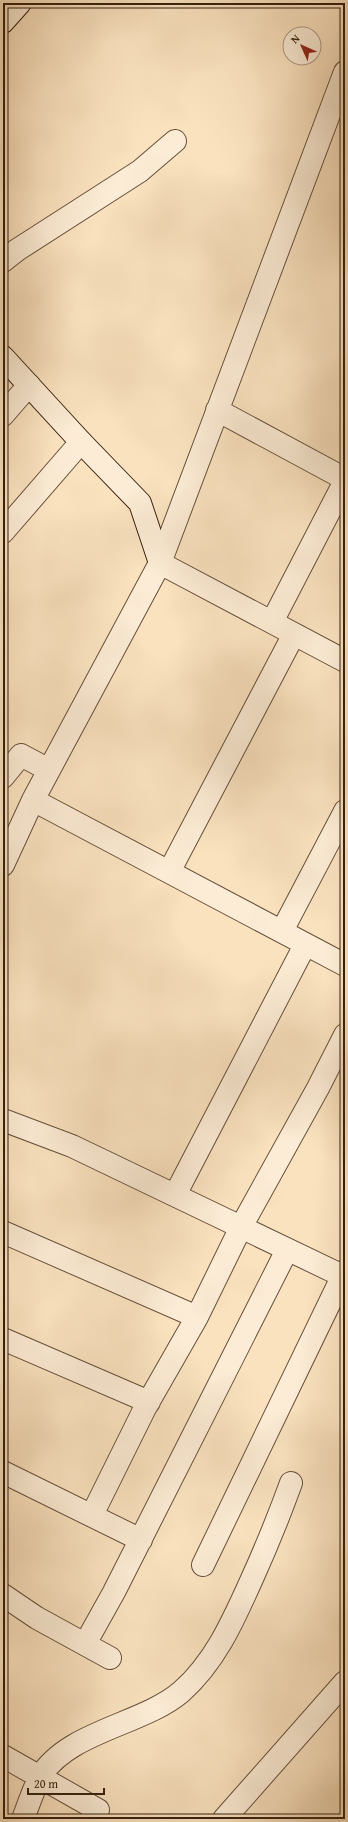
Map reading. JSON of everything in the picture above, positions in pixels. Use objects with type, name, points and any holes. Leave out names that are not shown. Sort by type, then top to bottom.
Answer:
[{"type":"street","points":[[3,22],[20,3]]},
{"type":"street","points":[[3,864],[33,800],[160,563],[345,72]]},
{"type":"street","points":[[3,261],[17,250],[140,171],[175,141]]},
{"type":"street","points":[[3,357],[81,442],[140,503],[160,563],[345,660]]},
{"type":"street","points":[[3,415],[28,385]]},
{"type":"street","points":[[217,410],[345,480],[272,622]]},
{"type":"street","points":[[3,532],[81,442]]},
{"type":"street","points":[[169,872],[294,634]]},
{"type":"street","points":[[3,777],[21,755],[49,770]]},
{"type":"street","points":[[33,800],[345,965]]},
{"type":"street","points":[[282,932],[345,811]]},
{"type":"street","points":[[175,1195],[306,944]]},
{"type":"street","points":[[92,1515],[149,1402],[197,1318],[241,1227],[318,1088],[345,1035]]},
{"type":"street","points":[[3,1120],[72,1146],[287,1250],[344,1275],[203,1565]]},
{"type":"street","points":[[3,1232],[197,1318]]},
{"type":"street","points":[[85,1644],[141,1540],[287,1250]]},
{"type":"street","points":[[3,1340],[149,1402]]},
{"type":"street","points":[[3,1472],[141,1540]]},
{"type":"street","points":[[22,1819],[40,1777],[55,1760],[79,1742],[159,1705],[180,1693],[199,1673],[222,1642],[240,1606],[273,1532],[291,1483]]},
{"type":"street","points":[[3,1595],[37,1618],[110,1658]]},
{"type":"street","points":[[224,1819],[345,1682]]},
{"type":"street","points":[[3,1756],[98,1810]]}]
